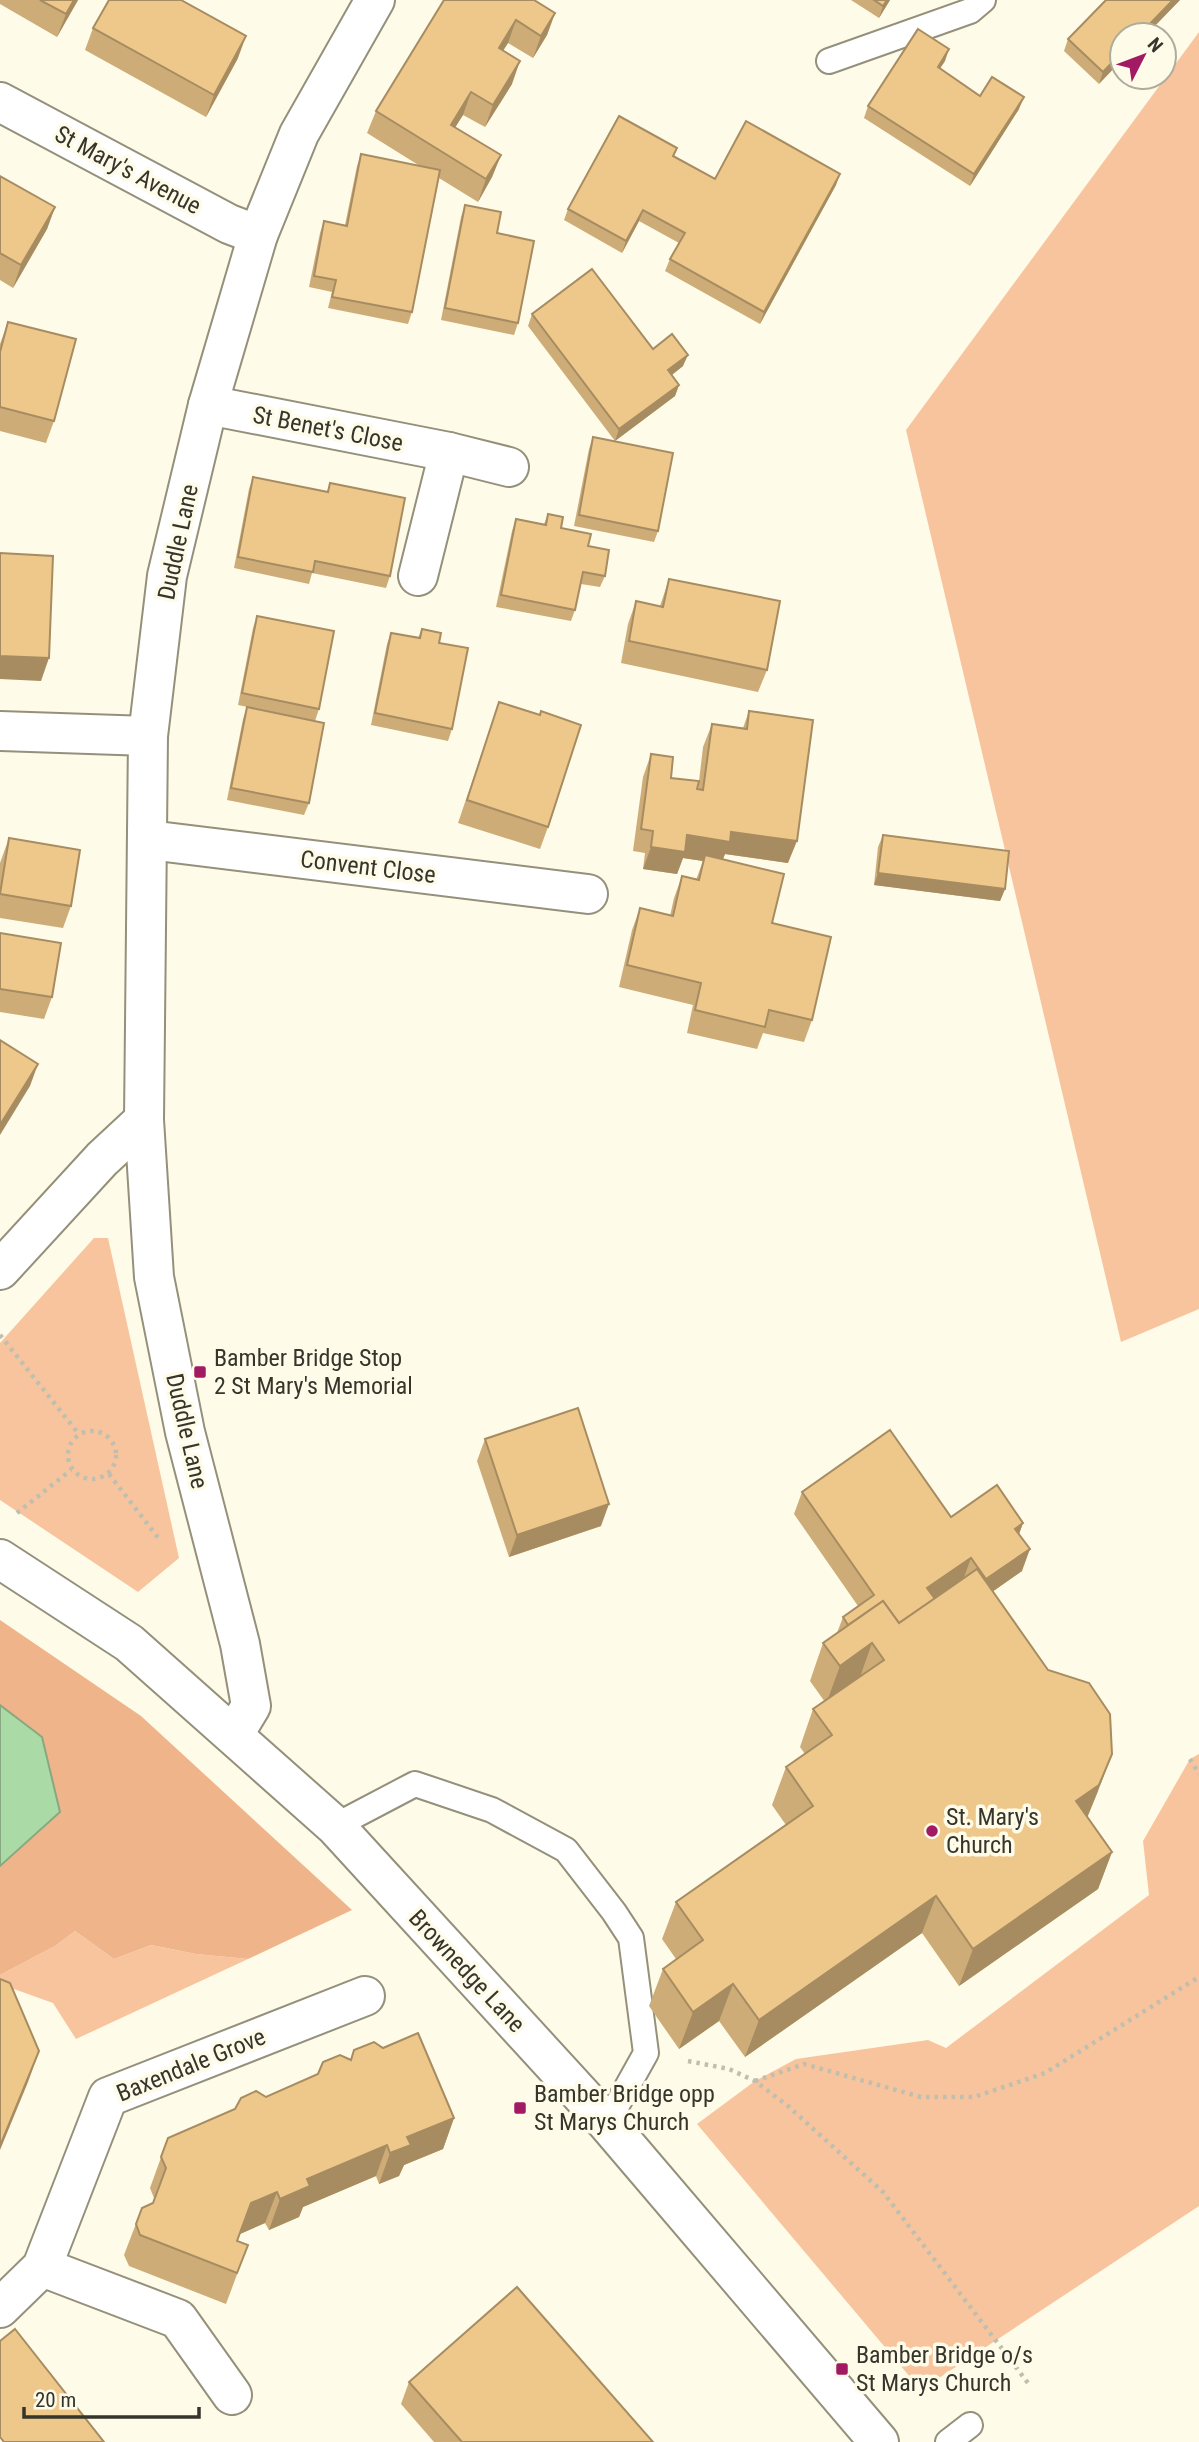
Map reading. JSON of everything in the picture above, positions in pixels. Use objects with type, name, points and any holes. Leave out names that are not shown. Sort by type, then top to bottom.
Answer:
[{"type":"street","name":"Duddle Lane","points":[[234,1734],[251,1706],[240,1644],[185,1432],[154,1277],[144,1120],[148,736],[167,576],[208,405],[258,234],[299,134],[375,0]]},
{"type":"street","name":"St Mary's Avenue","points":[[0,102],[229,224],[258,234]]},
{"type":"street","name":"St Benet's Close","points":[[208,405],[449,452],[509,467]]},
{"type":"street","points":[[418,576],[449,452]]},
{"type":"street","points":[[0,731],[148,736]]},
{"type":"street","name":"Convent Close","points":[[149,840],[588,894]]},
{"type":"street","points":[[0,1270],[102,1158],[144,1120]]},
{"type":"street","name":"Brownedge Lane","points":[[0,1559],[129,1643],[335,1826],[607,2123],[879,2442]]},
{"type":"street","name":"Baxendale Grove","points":[[0,2308],[42,2267],[108,2097],[365,1996]]},
{"type":"street","points":[[42,2267],[178,2319],[232,2395]]},
{"type":"lane","points":[[829,61],[970,11],[983,0]]},
{"type":"lane","points":[[335,1826],[415,1784],[492,1810],[566,1850],[631,1938],[646,2053],[607,2123]]},
{"type":"lane","points":[[948,2442],[970,2425]]},
{"type":"path","points":[[0,1335],[78,1433]]},
{"type":"path","points":[[96,1430],[112,1439],[116,1457],[109,1474],[90,1480],[71,1470],[67,1450],[78,1433],[96,1430]]},
{"type":"path","points":[[10,1518],[71,1470]]},
{"type":"path","points":[[1190,1759],[1199,1774]]},
{"type":"path","points":[[755,2081],[804,2064],[921,2097],[974,2097],[1045,2073],[1199,1978]]},
{"type":"path","points":[[646,2053],[729,2069],[755,2081],[788,2106],[883,2192],[1028,2383]]},
{"type":"shaded area","points":[[1199,32],[1199,1309],[1121,1342],[906,430],[1156,91],[1178,91],[1178,61]]},
{"type":"shaded area","points":[[94,1238],[108,1238],[179,1558],[138,1592],[0,1500],[0,1343]]},
{"type":"shaded area","points":[[0,1620],[141,1716],[352,1910],[248,1959],[196,1954],[151,1945],[114,1959],[75,1931],[55,1946],[0,1975]]},
{"type":"shaded area","points":[[0,1705],[42,1737],[60,1812],[0,1866]]},
{"type":"shaded area","points":[[1199,1754],[1199,2206],[921,2390],[697,2124],[755,2081],[796,2059],[928,2040],[946,2048],[1149,1895],[1143,1841],[1190,1759]]},
{"type":"shaded area","points":[[75,1931],[114,1959],[151,1945],[196,1954],[248,1959],[76,2039],[53,2003],[0,1984],[0,1975],[55,1946]]},
{"type":"building","points":[[40,0],[74,0],[66,14]]},
{"type":"building","points":[[109,0],[181,0],[246,36],[214,95],[93,28]]},
{"type":"building","points":[[444,0],[534,0],[555,13],[541,36],[516,20],[499,48],[520,61],[493,105],[471,92],[451,125],[501,155],[486,179],[376,111]]},
{"type":"building","points":[[874,0],[887,0],[883,6]]},
{"type":"building","points":[[1106,0],[1173,0],[1153,21],[1108,21],[1108,67],[1103,72],[1068,39]]},
{"type":"building","points":[[918,29],[949,49],[938,67],[980,96],[992,77],[1024,97],[974,174],[868,106]]},
{"type":"building","points":[[619,116],[677,148],[673,156],[715,179],[746,121],[840,174],[764,312],[670,259],[685,233],[643,210],[626,241],[568,209]]},
{"type":"building","points":[[361,154],[440,170],[412,312],[332,297],[336,280],[314,276],[324,221],[347,226]]},
{"type":"building","points":[[0,176],[55,207],[21,265],[0,253]]},
{"type":"building","points":[[465,205],[501,212],[497,233],[534,241],[518,323],[445,308]]},
{"type":"building","points":[[592,269],[653,349],[672,334],[688,355],[668,370],[679,385],[619,429],[532,314]]},
{"type":"building","points":[[8,322],[76,339],[54,421],[0,407],[0,352]]},
{"type":"building","points":[[593,437],[673,453],[658,531],[579,515]]},
{"type":"building","points":[[253,477],[328,492],[330,483],[405,498],[390,576],[315,561],[313,572],[238,557]]},
{"type":"building","points":[[548,514],[563,517],[561,528],[591,534],[588,546],[609,550],[605,576],[583,572],[575,610],[501,595],[516,519],[546,525]]},
{"type":"building","points":[[0,553],[53,556],[49,658],[0,656]]},
{"type":"building","points":[[669,579],[780,601],[767,670],[629,641],[636,601],[663,607]]},
{"type":"building","points":[[257,616],[334,631],[319,709],[242,693]]},
{"type":"building","points":[[422,629],[441,633],[439,643],[468,648],[452,729],[375,713],[391,633],[420,638]]},
{"type":"building","points":[[499,702],[540,715],[541,711],[581,725],[548,827],[467,800]]},
{"type":"building","points":[[247,707],[324,723],[309,803],[231,788]]},
{"type":"building","points":[[749,711],[813,720],[797,841],[731,832],[730,842],[687,835],[685,852],[651,847],[653,831],[641,829],[651,754],[673,757],[671,778],[699,781],[697,789],[703,790],[712,724],[747,729]]},
{"type":"building","points":[[883,835],[1009,851],[1005,889],[878,873]]},
{"type":"building","points":[[9,838],[80,850],[71,906],[0,894]]},
{"type":"building","points":[[705,855],[784,874],[772,923],[831,937],[812,1020],[769,1010],[765,1027],[695,1010],[701,983],[627,965],[640,908],[673,916],[682,876],[699,880]]},
{"type":"building","points":[[0,933],[61,943],[52,997],[0,989]]},
{"type":"building","points":[[0,1040],[38,1064],[0,1125]]},
{"type":"building","points":[[578,1408],[609,1504],[517,1535],[485,1439]]},
{"type":"building","points":[[890,1430],[951,1517],[997,1485],[1023,1523],[1015,1529],[1030,1549],[986,1579],[971,1558],[927,1588],[935,1599],[899,1623],[883,1601],[848,1625],[843,1617],[874,1595],[802,1492]]},
{"type":"building","name":"St. Mary's Church","points":[[977,1569],[1048,1670],[1089,1683],[1110,1714],[1112,1754],[1099,1785],[1076,1801],[1112,1852],[973,1949],[936,1896],[759,2020],[733,1984],[693,2012],[663,1969],[703,1940],[676,1902],[813,1806],[786,1767],[832,1735],[813,1709],[884,1660],[872,1643],[840,1666],[823,1643],[883,1601],[899,1623]]},
{"type":"building","points":[[0,1979],[10,1983],[39,2051],[0,2146]]},
{"type":"building","points":[[418,2033],[454,2118],[407,2137],[411,2145],[390,2153],[387,2145],[307,2179],[310,2186],[280,2199],[277,2192],[251,2203],[237,2241],[248,2245],[237,2273],[140,2235],[136,2224],[142,2208],[153,2203],[166,2168],[161,2157],[168,2138],[235,2109],[241,2098],[256,2091],[266,2097],[318,2074],[323,2062],[340,2055],[351,2060],[354,2050],[374,2042],[383,2048]]},
{"type":"building","points":[[517,2287],[653,2442],[462,2442],[409,2382]]},
{"type":"building","points":[[15,2329],[104,2442],[4,2442],[0,2437],[0,2341]]},
{"type":"place","name":"Bamber Bridge Stop 2 St Mary's Memorial","points":[[200,1372]]},
{"type":"place","name":"St. Mary's Church","points":[[932,1831]]},
{"type":"place","name":"Bamber Bridge opp St Marys Church","points":[[520,2108]]},
{"type":"place","name":"Bamber Bridge o/s St Marys Church","points":[[842,2369]]}]
